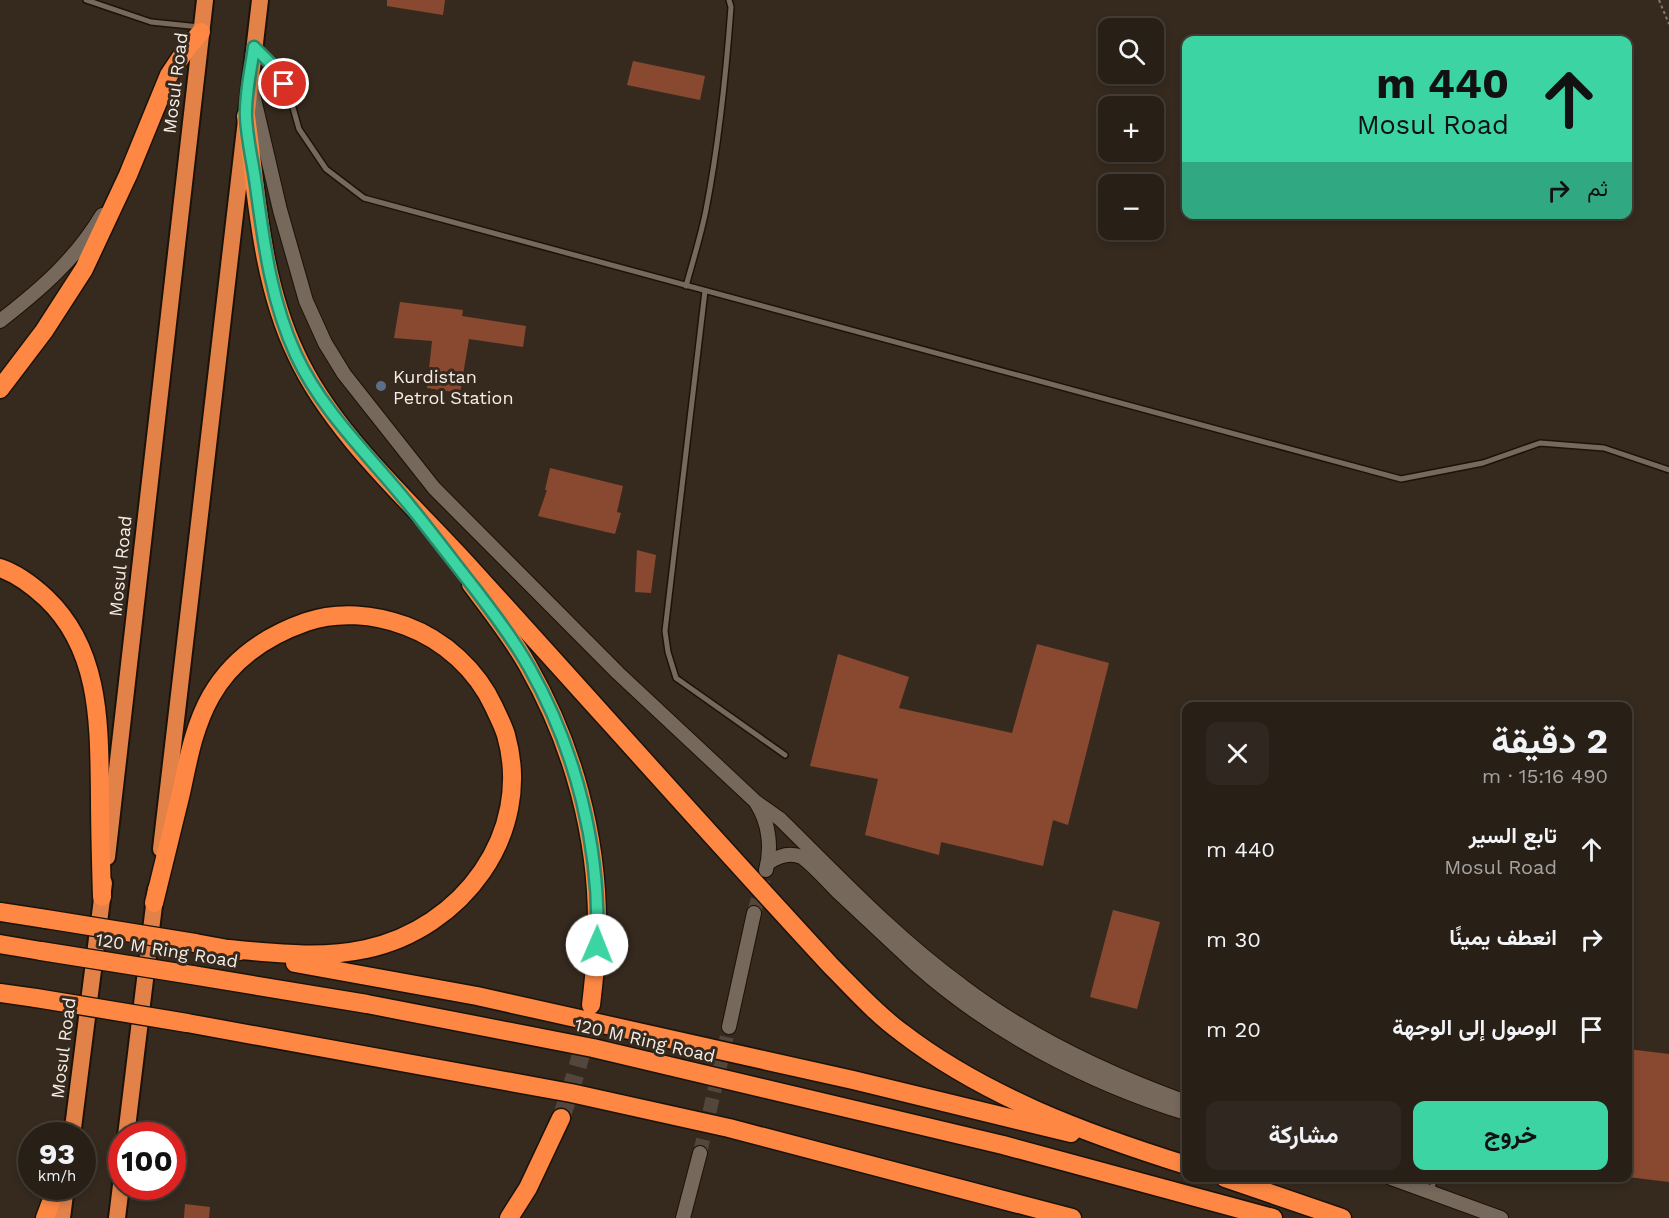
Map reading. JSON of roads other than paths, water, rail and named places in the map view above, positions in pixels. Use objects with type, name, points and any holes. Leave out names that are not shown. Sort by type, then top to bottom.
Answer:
[{"type":"highway","name":"Mosul Road","points":[[74,1122],[102,897],[205,0]]},
{"type":"highway","points":[[128,1122],[260,0]]},
{"type":"highway","points":[[0,389],[71,292],[84,269],[128,175],[169,75],[201,29]]},
{"type":"highway","points":[[246,116],[263,246],[283,324],[297,357],[330,411],[409,504],[513,642],[543,695],[562,739],[584,809],[592,853],[597,927],[591,1005]]},
{"type":"highway","points":[[409,504],[472,569],[771,900],[870,1005],[900,1032],[944,1063],[994,1090],[1134,1149]]},
{"type":"highway","points":[[0,568],[31,584],[52,604],[68,624],[82,649],[90,670],[96,696],[99,727],[102,897]]},
{"type":"highway","points":[[154,903],[195,732],[212,695],[233,666],[264,641],[291,627],[332,616],[381,618],[411,628],[441,644],[481,684],[506,734],[509,752],[510,799],[506,825],[498,846],[485,869],[465,894],[435,919],[412,933],[379,946],[345,953],[305,956],[228,949]]},
{"type":"highway","points":[[2,912],[195,943],[342,973],[477,996],[853,1080],[1134,1149],[1182,1164]]},
{"type":"highway","name":"120 M Ring Road","points":[[0,944],[367,1004],[593,1048],[1003,1145],[1273,1218]]},
{"type":"highway","points":[[0,993],[187,1023],[571,1093],[729,1128],[1072,1218]]},
{"type":"highway","points":[[0,998],[36,998]]},
{"type":"highway","points":[[510,1218],[528,1188],[561,1118]]},
{"type":"highway","points":[[1238,1182],[1342,1218]]},
{"type":"highway","points":[[45,1218],[52,1200]]},
{"type":"highway","points":[[62,1218],[64,1200]]},
{"type":"highway","points":[[117,1218],[119,1200]]},
{"type":"street","points":[[250,81],[280,210],[306,301],[325,343],[344,374],[434,488],[618,673],[756,802],[780,819],[909,942],[960,985],[1037,1035],[1097,1066],[1182,1100]]},
{"type":"street","points":[[0,321],[41,288],[66,264],[89,235],[128,175]]},
{"type":"street","points":[[756,802],[767,827],[767,867],[777,857],[790,854],[802,857],[916,964],[994,1022],[1046,1053],[1118,1089],[1182,1112]]},
{"type":"street","points":[[729,1027],[754,913]]},
{"type":"street","points":[[684,1218],[700,1153]]},
{"type":"street","points":[[1401,1182],[1501,1218]]},
{"type":"lane","points":[[86,0],[151,22],[201,29]]},
{"type":"lane","points":[[686,286],[705,212],[717,144],[726,81],[731,7],[729,0]]},
{"type":"lane","points":[[254,47],[277,70],[290,97],[299,129],[326,169],[364,198],[1401,479],[1483,463],[1540,443],[1604,448],[1669,470]]},
{"type":"lane","points":[[705,291],[665,631],[668,652],[676,678],[785,754]]},
{"type":"lane","points":[[1432,1193],[1433,1182]]},
{"type":"tunnel","points":[[754,913],[766,871]]},
{"type":"tunnel","points":[[561,1118],[579,1063],[591,1007]]},
{"type":"tunnel","points":[[700,1153],[729,1027]]},
{"type":"place","name":"Kurdistan Petrol Station","points":[[381,386]]}]
